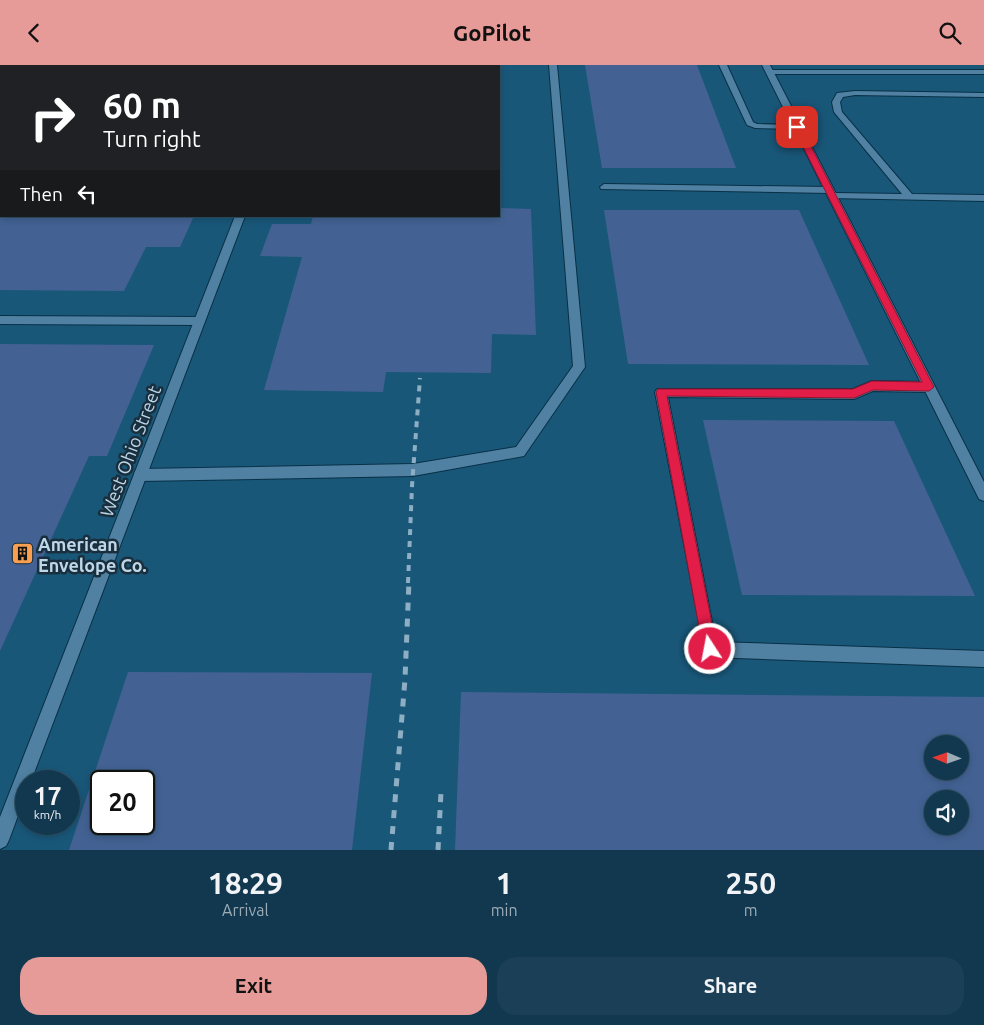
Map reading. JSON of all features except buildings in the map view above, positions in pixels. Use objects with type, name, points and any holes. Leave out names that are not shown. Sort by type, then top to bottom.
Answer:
[{"type":"street","points":[[140,475],[412,470],[520,452],[579,367],[553,65]]},
{"type":"street","points":[[723,65],[750,123],[755,126],[797,127]]},
{"type":"street","points":[[818,65],[823,72]]},
{"type":"street","points":[[984,73],[823,72],[768,69],[984,495]]},
{"type":"street","points":[[909,197],[838,112],[836,102],[840,95],[855,93],[984,95]]},
{"type":"street","points":[[604,187],[984,199]]},
{"type":"street","name":"West Ohio Street","points":[[0,840],[240,217]]},
{"type":"street","points":[[0,320],[200,321]]},
{"type":"street","points":[[929,387],[872,385],[854,393],[661,392],[710,649],[984,659]]},
{"type":"shaded area","points":[[500,65],[984,65],[984,850],[0,850],[0,217],[500,217]]},
{"type":"railway","points":[[408,583],[412,486],[420,378]]},
{"type":"railway","points":[[391,850],[405,679],[409,581]]},
{"type":"railway","points":[[438,850],[441,792]]},
{"type":"place","name":"American Envelope Co.","points":[[22,554]]},
{"type":"route","points":[[710,649],[661,392],[854,393],[872,385],[929,387],[797,127]]}]
